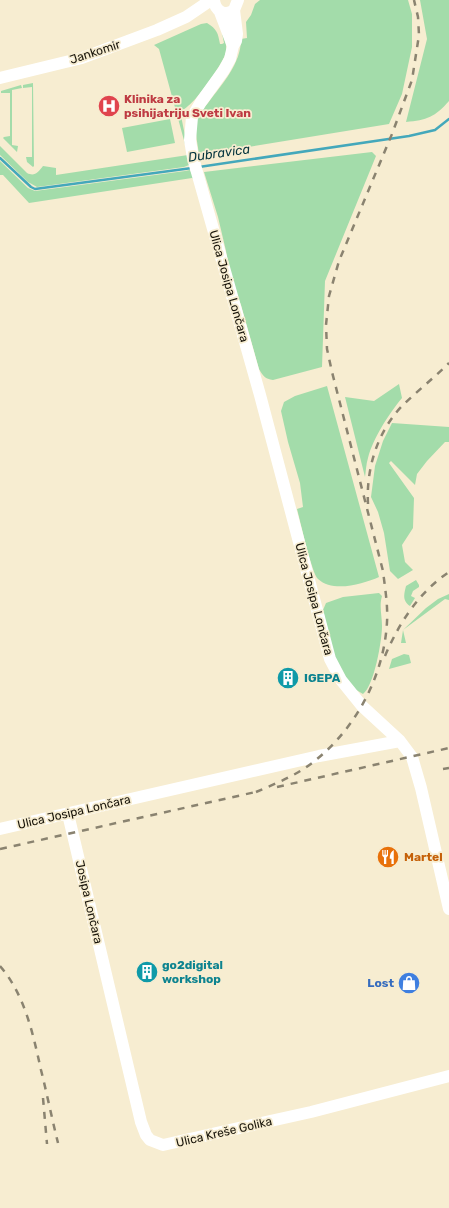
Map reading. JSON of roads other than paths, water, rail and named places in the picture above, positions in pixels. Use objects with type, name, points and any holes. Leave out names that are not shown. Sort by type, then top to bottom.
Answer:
[{"type":"street","points":[[215,5],[228,13],[238,3]]},
{"type":"street","name":"Ulica Josipa Lončara","points":[[238,3],[237,34],[230,59],[192,117],[190,140],[193,158],[260,395],[330,660],[341,680],[362,706],[400,741]]},
{"type":"street","points":[[215,5],[233,46]]},
{"type":"street","name":"Jankomir","points":[[0,78],[82,58],[156,30],[215,5]]},
{"type":"street","points":[[400,741],[412,757],[421,788],[449,909]]},
{"type":"street","name":"Ulica Josipa Lončara","points":[[0,829],[319,756],[400,741]]},
{"type":"street","name":"Josipa Lončara","points":[[68,814],[110,991]]},
{"type":"street","name":"Ulica Kreše Golika","points":[[110,991],[141,1122],[146,1135],[150,1140],[163,1145],[310,1112],[449,1076]]},
{"type":"waterway","name":"Dubravica","points":[[199,167],[409,136],[435,130],[449,119]]},
{"type":"waterway","name":"Dubravica","points":[[0,158],[35,189],[192,168]]},
{"type":"railway","points":[[256,792],[299,772],[322,755],[337,740],[351,723],[372,685],[380,664],[385,643],[387,609],[383,571],[332,372],[327,349],[326,325],[329,296],[339,261],[392,134],[412,80],[419,35],[418,17],[414,0]]},
{"type":"railway","points":[[368,504],[371,465],[379,440],[385,428],[401,407],[449,363]]},
{"type":"railway","points":[[385,656],[403,620],[411,609],[428,589],[449,572]]},
{"type":"railway","points":[[277,787],[449,748]]},
{"type":"railway","points":[[443,769],[449,768]]},
{"type":"railway","points":[[0,849],[260,791]]},
{"type":"railway","points":[[0,966],[16,989],[27,1015],[58,1143]]},
{"type":"railway","points":[[43,1098],[47,1144]]},
{"type":"place","name":"Klinika za psihijatriju Sveti Ivan","points":[[109,106]]},
{"type":"place","name":"IGEPA","points":[[288,678]]},
{"type":"place","name":"Martel","points":[[388,857]]},
{"type":"place","name":"go2digital workshop","points":[[147,972]]},
{"type":"place","name":"Lost","points":[[409,983]]}]
